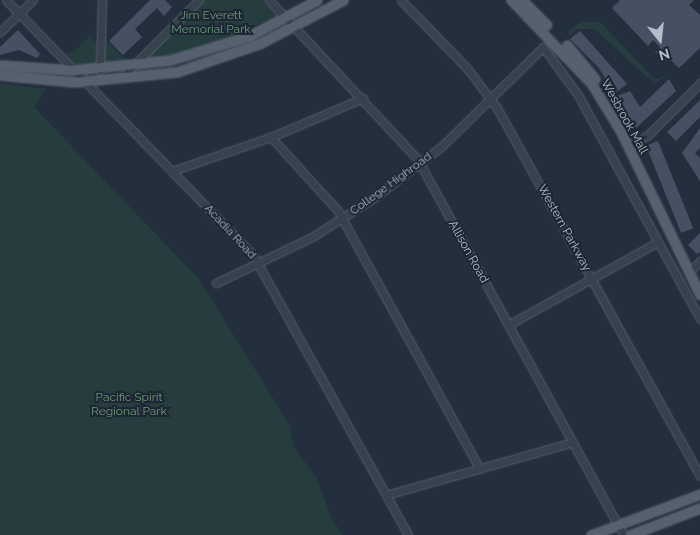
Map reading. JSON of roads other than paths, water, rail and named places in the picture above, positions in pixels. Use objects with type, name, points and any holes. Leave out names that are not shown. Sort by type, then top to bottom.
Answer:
[{"type":"main road","points":[[0,65],[73,70],[129,68],[210,50],[286,17],[317,0]]},
{"type":"main road","points":[[0,75],[84,82],[120,80],[208,63],[294,26],[343,0]]},
{"type":"main road","name":"Wesbrook Mall","points":[[511,0],[585,76],[630,146]]},
{"type":"main road","name":"Wesbrook Mall","points":[[522,0],[583,62],[630,146],[660,214],[700,295]]},
{"type":"main road","points":[[592,535],[700,494]]},
{"type":"main road","points":[[630,535],[700,508]]},
{"type":"street","name":"Acadia Road","points":[[6,0],[259,264],[408,535]]},
{"type":"street","points":[[0,32],[32,0]]},
{"type":"street","points":[[100,70],[102,0]]},
{"type":"street","points":[[120,80],[129,68],[199,0]]},
{"type":"street","name":"Allison Road","points":[[269,0],[363,98],[420,164],[623,535]]},
{"type":"street","name":"Western Parkway","points":[[402,0],[492,100],[700,476]]},
{"type":"street","name":"College Highroad","points":[[216,283],[259,264],[342,219],[420,164],[492,100],[538,47],[548,48],[565,75],[658,242]]},
{"type":"street","points":[[630,146],[648,135],[700,83]]},
{"type":"street","points":[[172,172],[271,137],[363,98]]},
{"type":"street","points":[[271,137],[342,219],[480,469]]},
{"type":"street","points":[[508,325],[658,242],[700,320]]},
{"type":"street","points":[[688,273],[700,261]]},
{"type":"street","points":[[386,495],[573,442]]},
{"type":"park label","name":"Jim Everett Memorial Park","points":[[211,23]]},
{"type":"park label","name":"Pacific Spirit Regional Park","points":[[129,405]]}]
